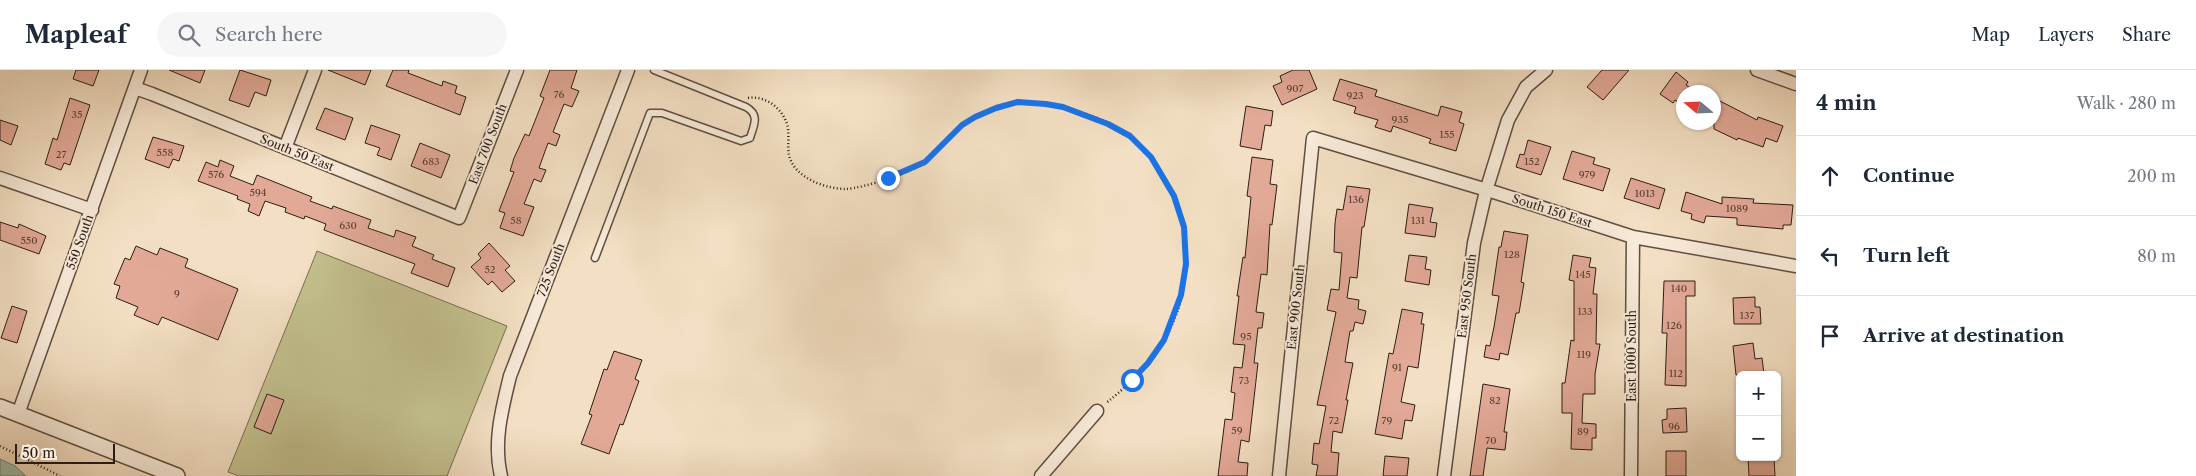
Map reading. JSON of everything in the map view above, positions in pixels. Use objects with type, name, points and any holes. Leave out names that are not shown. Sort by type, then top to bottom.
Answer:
[{"type":"street","name":"550 South","points":[[18,414],[141,70]]},
{"type":"street","points":[[284,148],[315,70]]},
{"type":"street","name":"725 South","points":[[501,476],[498,441],[501,410],[510,376],[628,70]]},
{"type":"street","name":"East 950 South","points":[[1444,476],[1474,243],[1486,190],[1508,120],[1526,87],[1546,70]]},
{"type":"street","points":[[1757,70],[1796,84]]},
{"type":"street","name":"East 700 South","points":[[459,218],[513,71]]},
{"type":"street","name":"South 50 East","points":[[135,88],[459,218]]},
{"type":"street","name":"South 150 East","points":[[1313,138],[1633,237],[1796,266]]},
{"type":"street","name":"East 900 South","points":[[1279,476],[1313,138]]},
{"type":"street","points":[[0,178],[92,210]]},
{"type":"street","name":"East 1000 South","points":[[1631,476],[1633,237]]},
{"type":"street","points":[[0,407],[177,476]]},
{"type":"street","points":[[1040,476],[1097,410]]},
{"type":"lane","points":[[595,258],[647,115],[652,112],[662,112],[741,141],[750,138],[756,116],[750,109],[654,70]]},
{"type":"path","points":[[739,104],[744,99],[752,97],[771,103],[780,112],[787,125],[789,154],[794,166],[806,177],[834,188],[849,189],[869,185],[918,166],[928,160],[963,124],[986,112],[1018,102],[1063,107],[1108,124],[1130,136],[1157,166],[1174,196],[1184,227],[1186,264],[1184,284],[1164,340],[1148,363],[1132,380],[1097,410]]},
{"type":"path","points":[[0,446],[60,476]]},
{"type":"shaded area","points":[[317,251],[507,326],[447,476],[239,476],[228,472]]},
{"type":"shaded area","points":[[0,459],[15,466],[26,476],[0,476]]},
{"type":"building","points":[[76,70],[99,70],[93,86],[73,79]]},
{"type":"building","points":[[169,70],[205,70],[200,83]]},
{"type":"building","points":[[240,70],[271,80],[266,96],[255,92],[249,107],[229,100]]},
{"type":"building","points":[[328,70],[371,70],[365,85]]},
{"type":"building","points":[[393,70],[409,70],[408,73],[442,86],[443,81],[457,86],[455,93],[466,97],[460,115],[386,86]]},
{"type":"building","points":[[550,70],[577,70],[571,88],[579,91],[572,107],[564,104],[553,132],[560,135],[556,146],[548,143],[539,168],[546,170],[541,182],[534,179],[524,204],[534,207],[523,236],[500,228],[505,213],[499,211],[514,172],[510,171],[514,158],[525,134],[529,136],[544,98],[540,96]]},
{"type":"building","points":[[1293,70],[1309,70],[1317,89],[1282,105],[1273,86],[1282,82],[1280,76]]},
{"type":"building","points":[[1602,70],[1629,70],[1603,100],[1587,87]]},
{"type":"building","points":[[1676,72],[1688,82],[1686,85],[1676,85],[1676,101],[1673,103],[1660,94]]},
{"type":"building","points":[[1340,79],[1377,90],[1375,96],[1438,116],[1441,106],[1462,112],[1459,122],[1464,124],[1456,151],[1429,143],[1431,139],[1393,126],[1391,132],[1375,127],[1378,120],[1354,113],[1356,107],[1333,100]]},
{"type":"building","points":[[70,98],[90,105],[70,165],[64,163],[61,170],[45,164],[53,138],[57,140]]},
{"type":"building","points":[[1721,102],[1757,120],[1758,117],[1783,126],[1777,142],[1766,138],[1763,147],[1738,138],[1737,140],[1716,130],[1721,130]]},
{"type":"building","points":[[1246,106],[1273,111],[1271,126],[1265,125],[1261,150],[1240,146]]},
{"type":"building","points":[[325,108],[353,118],[345,140],[316,129]]},
{"type":"building","points":[[0,120],[18,126],[11,145],[0,140]]},
{"type":"building","points":[[371,125],[400,135],[391,160],[377,155],[380,148],[365,143]]},
{"type":"building","points":[[153,137],[184,146],[179,161],[173,159],[169,168],[145,159]]},
{"type":"building","points":[[1528,140],[1551,147],[1541,175],[1516,167],[1520,154],[1524,155]]},
{"type":"building","points":[[420,143],[450,155],[441,178],[411,166]]},
{"type":"building","points":[[1572,151],[1595,158],[1593,164],[1610,169],[1603,191],[1563,179]]},
{"type":"building","points":[[1252,157],[1273,160],[1270,184],[1277,185],[1272,225],[1270,224],[1267,275],[1261,274],[1256,312],[1264,313],[1262,328],[1258,328],[1254,363],[1258,363],[1249,442],[1241,440],[1238,462],[1248,463],[1247,476],[1218,476],[1225,419],[1232,420],[1235,393],[1231,392],[1234,367],[1242,368],[1245,345],[1233,344],[1239,296],[1237,296],[1243,257],[1245,258],[1251,197],[1247,196]]},
{"type":"building","points":[[220,160],[234,166],[230,176],[253,185],[257,175],[312,197],[310,201],[332,209],[333,206],[371,220],[368,228],[394,237],[396,230],[416,237],[412,246],[434,255],[432,259],[455,268],[448,287],[411,273],[415,264],[324,230],[326,224],[305,216],[304,219],[285,212],[286,208],[265,201],[259,216],[248,211],[250,204],[237,199],[238,196],[198,181],[206,162],[218,167]]},
{"type":"building","points":[[1631,178],[1665,189],[1659,209],[1624,198]]},
{"type":"building","points":[[1347,186],[1370,189],[1364,227],[1362,227],[1357,278],[1350,277],[1347,298],[1359,300],[1358,309],[1366,311],[1363,324],[1355,322],[1353,331],[1350,331],[1345,362],[1353,363],[1346,400],[1348,400],[1342,433],[1333,431],[1331,452],[1339,453],[1337,476],[1316,476],[1318,465],[1312,464],[1314,443],[1319,444],[1326,406],[1317,405],[1336,312],[1327,310],[1331,289],[1339,290],[1342,253],[1334,252],[1335,223],[1337,209],[1343,210]]},
{"type":"building","points":[[1686,192],[1722,204],[1722,197],[1754,199],[1753,203],[1793,205],[1791,225],[1783,225],[1783,229],[1737,225],[1737,218],[1706,216],[1704,223],[1691,219],[1692,214],[1681,211]]},
{"type":"building","points":[[1409,204],[1433,208],[1430,222],[1437,223],[1435,237],[1405,233]]},
{"type":"building","points":[[0,222],[18,228],[19,224],[46,236],[39,254],[0,240]]},
{"type":"building","points":[[1504,231],[1528,235],[1521,282],[1524,283],[1519,313],[1516,313],[1508,355],[1500,353],[1499,360],[1484,357],[1486,345],[1490,346],[1499,296],[1492,295],[1499,247],[1501,247]]},
{"type":"building","points":[[489,243],[510,266],[505,270],[515,281],[502,292],[492,281],[488,285],[471,267],[481,258],[478,254]]},
{"type":"building","points":[[136,246],[157,255],[160,248],[188,259],[185,267],[238,289],[218,340],[162,317],[158,325],[134,315],[138,307],[116,298],[120,286],[114,284],[125,258],[130,260]]},
{"type":"building","points":[[1409,255],[1427,257],[1425,269],[1431,270],[1429,285],[1405,281]]},
{"type":"building","points":[[1573,255],[1591,258],[1589,267],[1596,268],[1593,294],[1597,294],[1596,344],[1600,344],[1595,374],[1595,394],[1583,394],[1582,423],[1596,424],[1596,438],[1592,438],[1592,450],[1571,449],[1572,413],[1562,413],[1562,383],[1565,383],[1571,340],[1574,341],[1574,281],[1569,280]]},
{"type":"building","points":[[1664,281],[1695,281],[1695,296],[1686,296],[1686,386],[1665,385],[1667,333],[1662,333]]},
{"type":"building","points":[[1755,297],[1755,307],[1760,307],[1761,324],[1734,324],[1733,298]]},
{"type":"building","points":[[12,306],[27,311],[17,343],[1,338]]},
{"type":"building","points":[[1402,309],[1423,313],[1421,324],[1424,324],[1418,368],[1408,366],[1401,402],[1415,405],[1412,421],[1405,420],[1402,439],[1375,434],[1389,353],[1393,354]]},
{"type":"building","points":[[1753,343],[1755,359],[1762,358],[1764,371],[1736,371],[1736,375],[1733,346]]},
{"type":"building","points":[[614,351],[642,360],[635,379],[639,381],[623,425],[620,424],[609,454],[581,444],[592,415],[589,414],[604,369],[607,370]]},
{"type":"building","points":[[1483,384],[1510,389],[1504,432],[1507,432],[1505,450],[1487,448],[1483,476],[1470,476]]},
{"type":"building","points":[[267,394],[284,400],[271,434],[254,427]]},
{"type":"building","points":[[1686,408],[1687,432],[1663,433],[1662,420],[1667,419],[1667,409]]},
{"type":"building","points":[[1666,451],[1686,451],[1686,476],[1666,476]]},
{"type":"building","points":[[1385,456],[1409,458],[1407,476],[1383,476]]},
{"type":"building","points":[[1748,461],[1774,461],[1775,476],[1749,476]]},
{"type":"route","points":[[888,178],[925,162],[962,125],[975,117],[996,108],[1018,102],[1063,107],[1108,124],[1130,136],[1151,157],[1174,196],[1184,227],[1186,264],[1184,284],[1171,325],[1164,340],[1148,363],[1132,380]]}]
